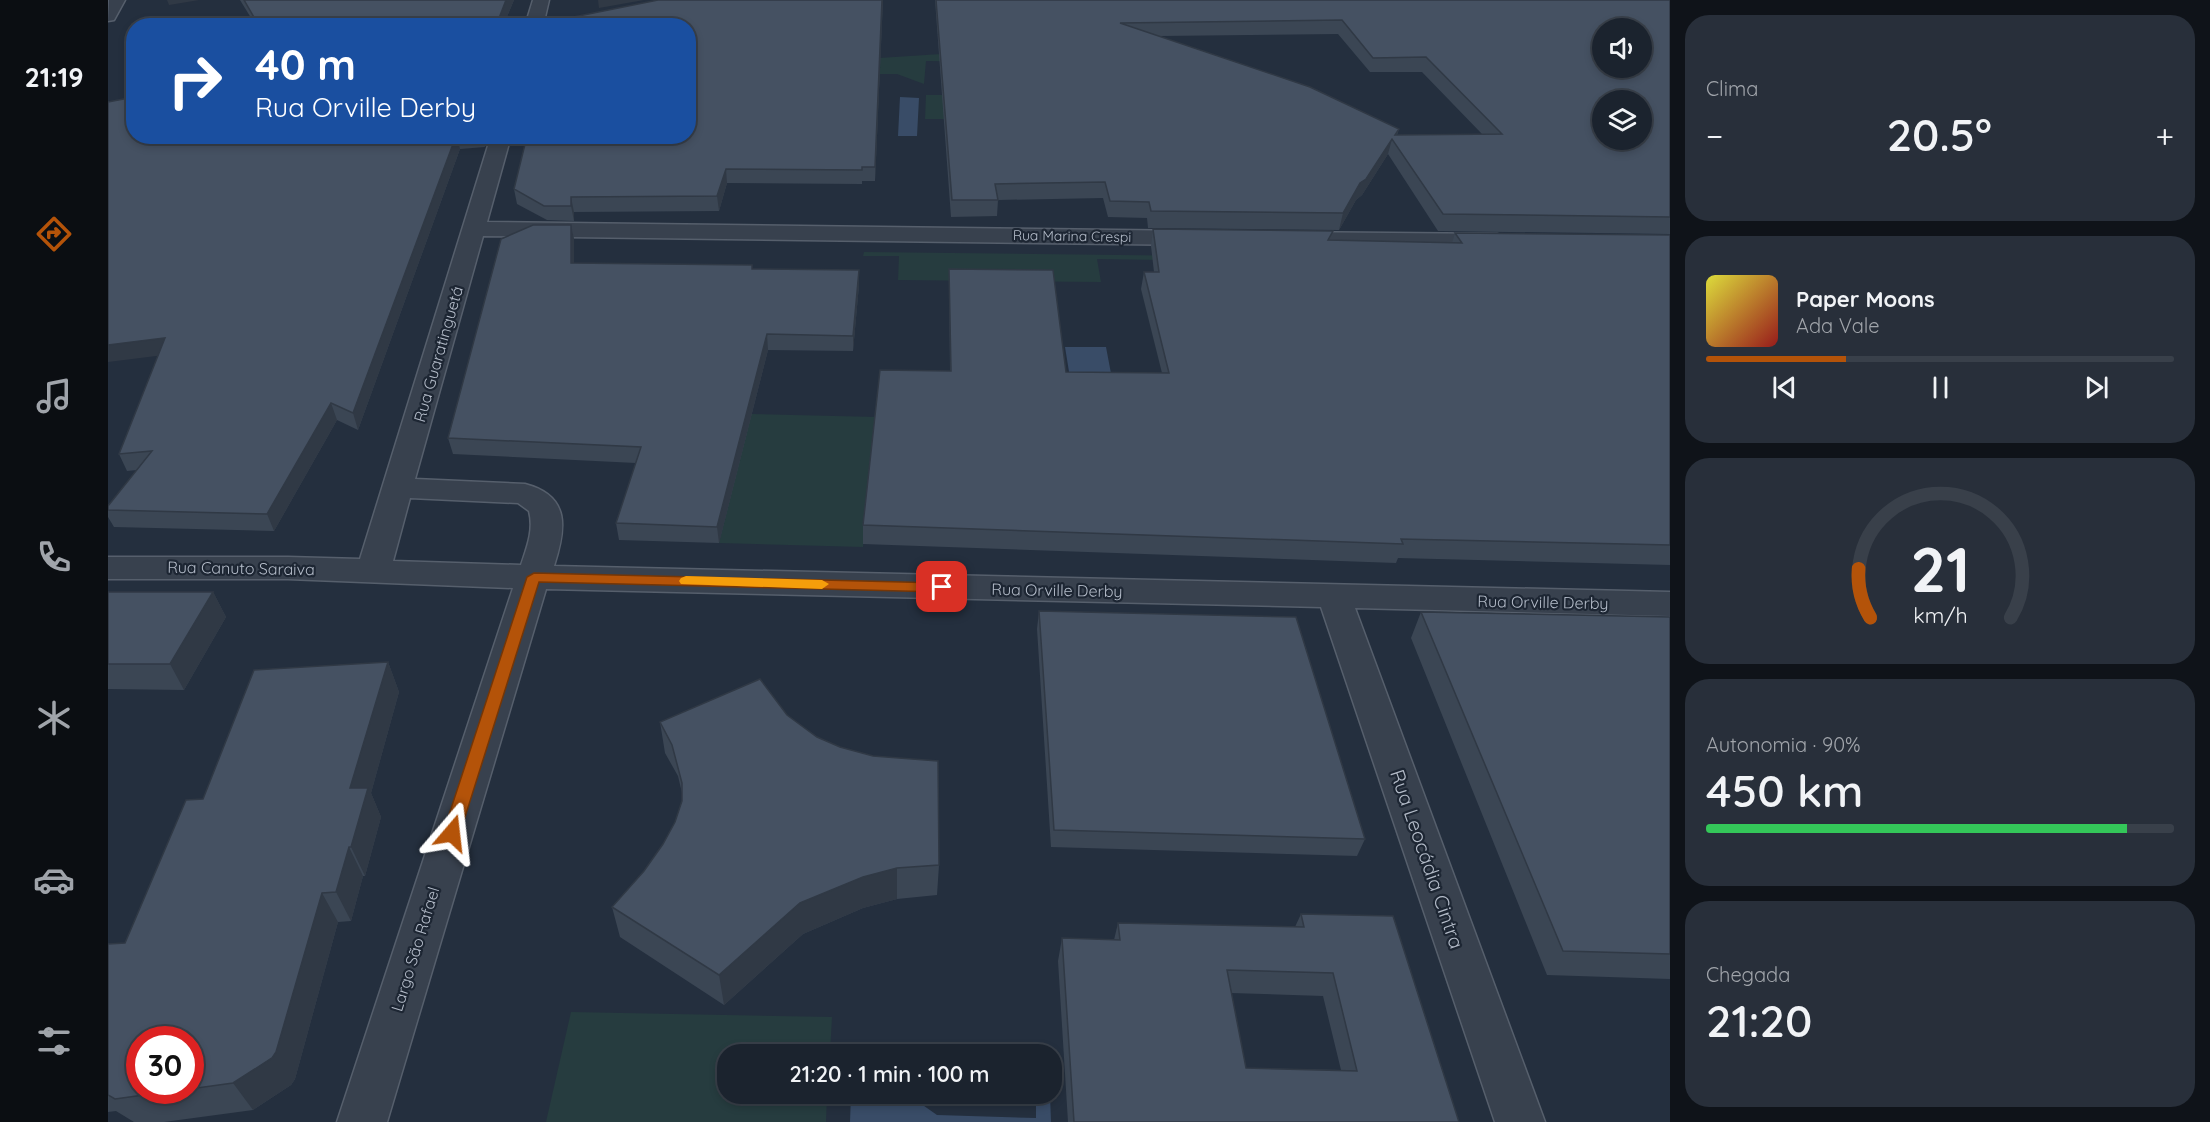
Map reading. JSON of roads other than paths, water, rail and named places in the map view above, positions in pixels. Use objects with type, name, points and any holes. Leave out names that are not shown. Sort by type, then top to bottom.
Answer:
[{"type":"street","points":[[108,16],[117,0]]},
{"type":"street","points":[[536,18],[542,0]]},
{"type":"street","name":"Rua Guaratinguetá","points":[[373,571],[499,144]]},
{"type":"street","name":"Rua Marina Crespi","points":[[474,229],[1217,238]]},
{"type":"street","points":[[1264,239],[1515,242]]},
{"type":"street","name":"Largo São Rafael","points":[[362,1122],[472,766],[546,540],[547,520],[543,506],[525,494],[398,488]]},
{"type":"street","name":"Rua Canuto Saraiva","points":[[108,568],[288,568],[373,571]]},
{"type":"street","name":"Rua Orville Derby","points":[[373,571],[534,577],[1670,604]]},
{"type":"street","name":"Rua Leocádia Cintra","points":[[1334,597],[1520,1122]]},
{"type":"water","points":[[900,97],[919,98],[917,136],[898,136]]},
{"type":"water","points":[[1065,347],[1106,347],[1113,384],[1071,384]]},
{"type":"water","points":[[851,1104],[921,1104],[937,1115],[1036,1118],[1036,1104],[1050,1104],[1051,1122],[850,1122]]}]
